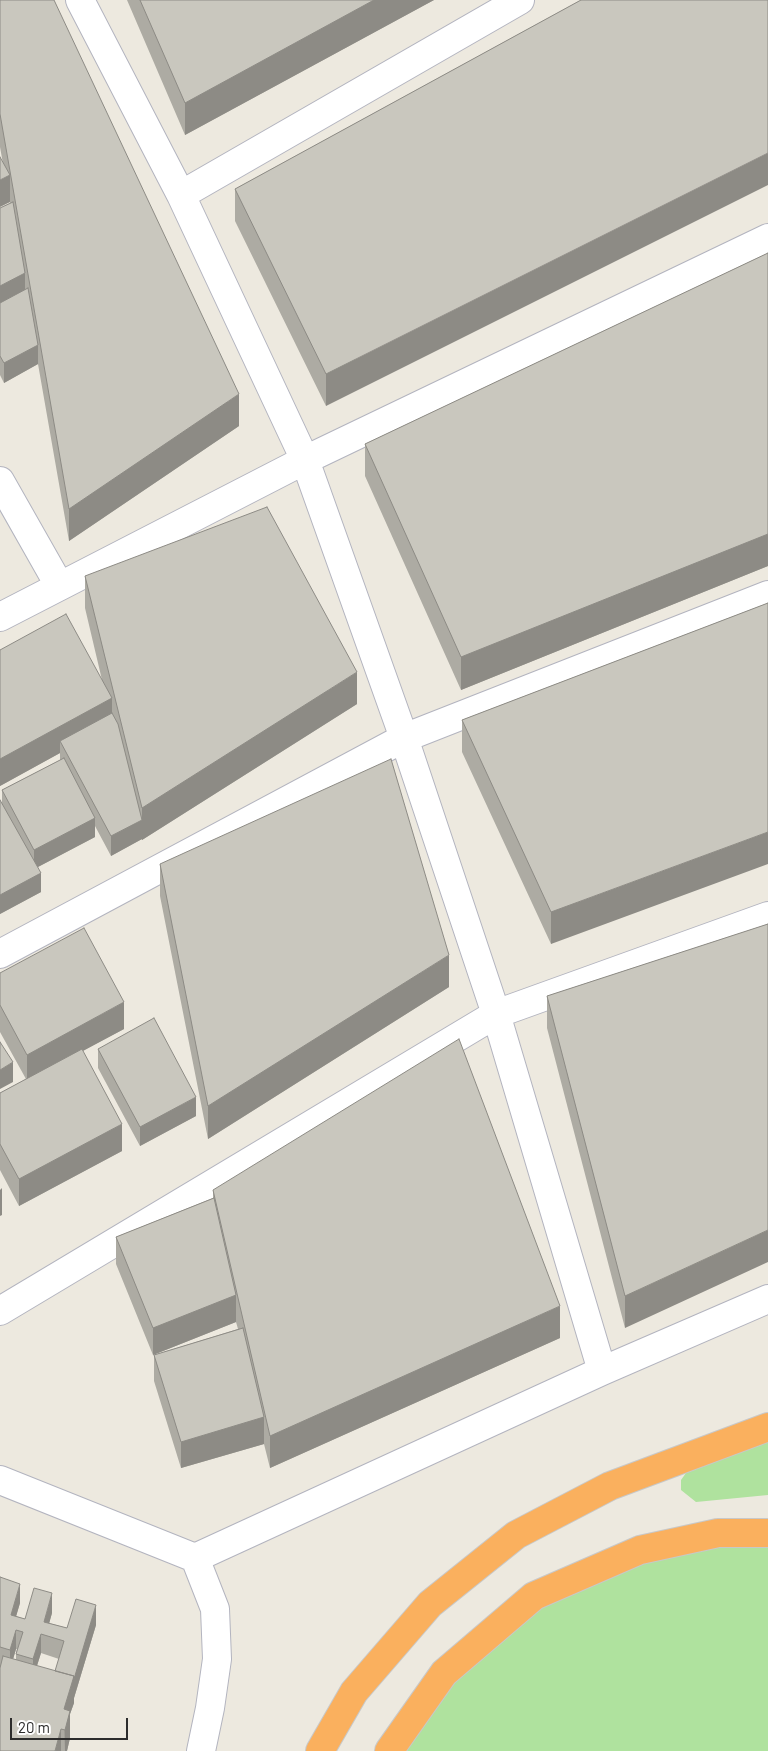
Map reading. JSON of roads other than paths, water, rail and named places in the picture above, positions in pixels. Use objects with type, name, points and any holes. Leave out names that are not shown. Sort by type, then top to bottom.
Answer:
[{"type":"highway","points":[[320,1751],[354,1692],[430,1604],[516,1535],[610,1486],[768,1427]]},
{"type":"highway","points":[[389,1751],[444,1673],[534,1596],[640,1550],[718,1533],[768,1533]]},
{"type":"street","points":[[80,0],[180,195],[305,460],[404,738],[496,1014],[602,1371]]},
{"type":"street","points":[[180,195],[520,0]]},
{"type":"street","points":[[0,617],[305,460],[768,238]]},
{"type":"street","points":[[0,481],[59,585]]},
{"type":"street","points":[[0,954],[404,738],[768,596]]},
{"type":"street","points":[[0,1311],[496,1014],[768,916]]},
{"type":"street","points":[[0,1480],[195,1558],[602,1371],[768,1300]]},
{"type":"street","points":[[195,1558],[215,1609],[217,1659],[201,1751]]}]
